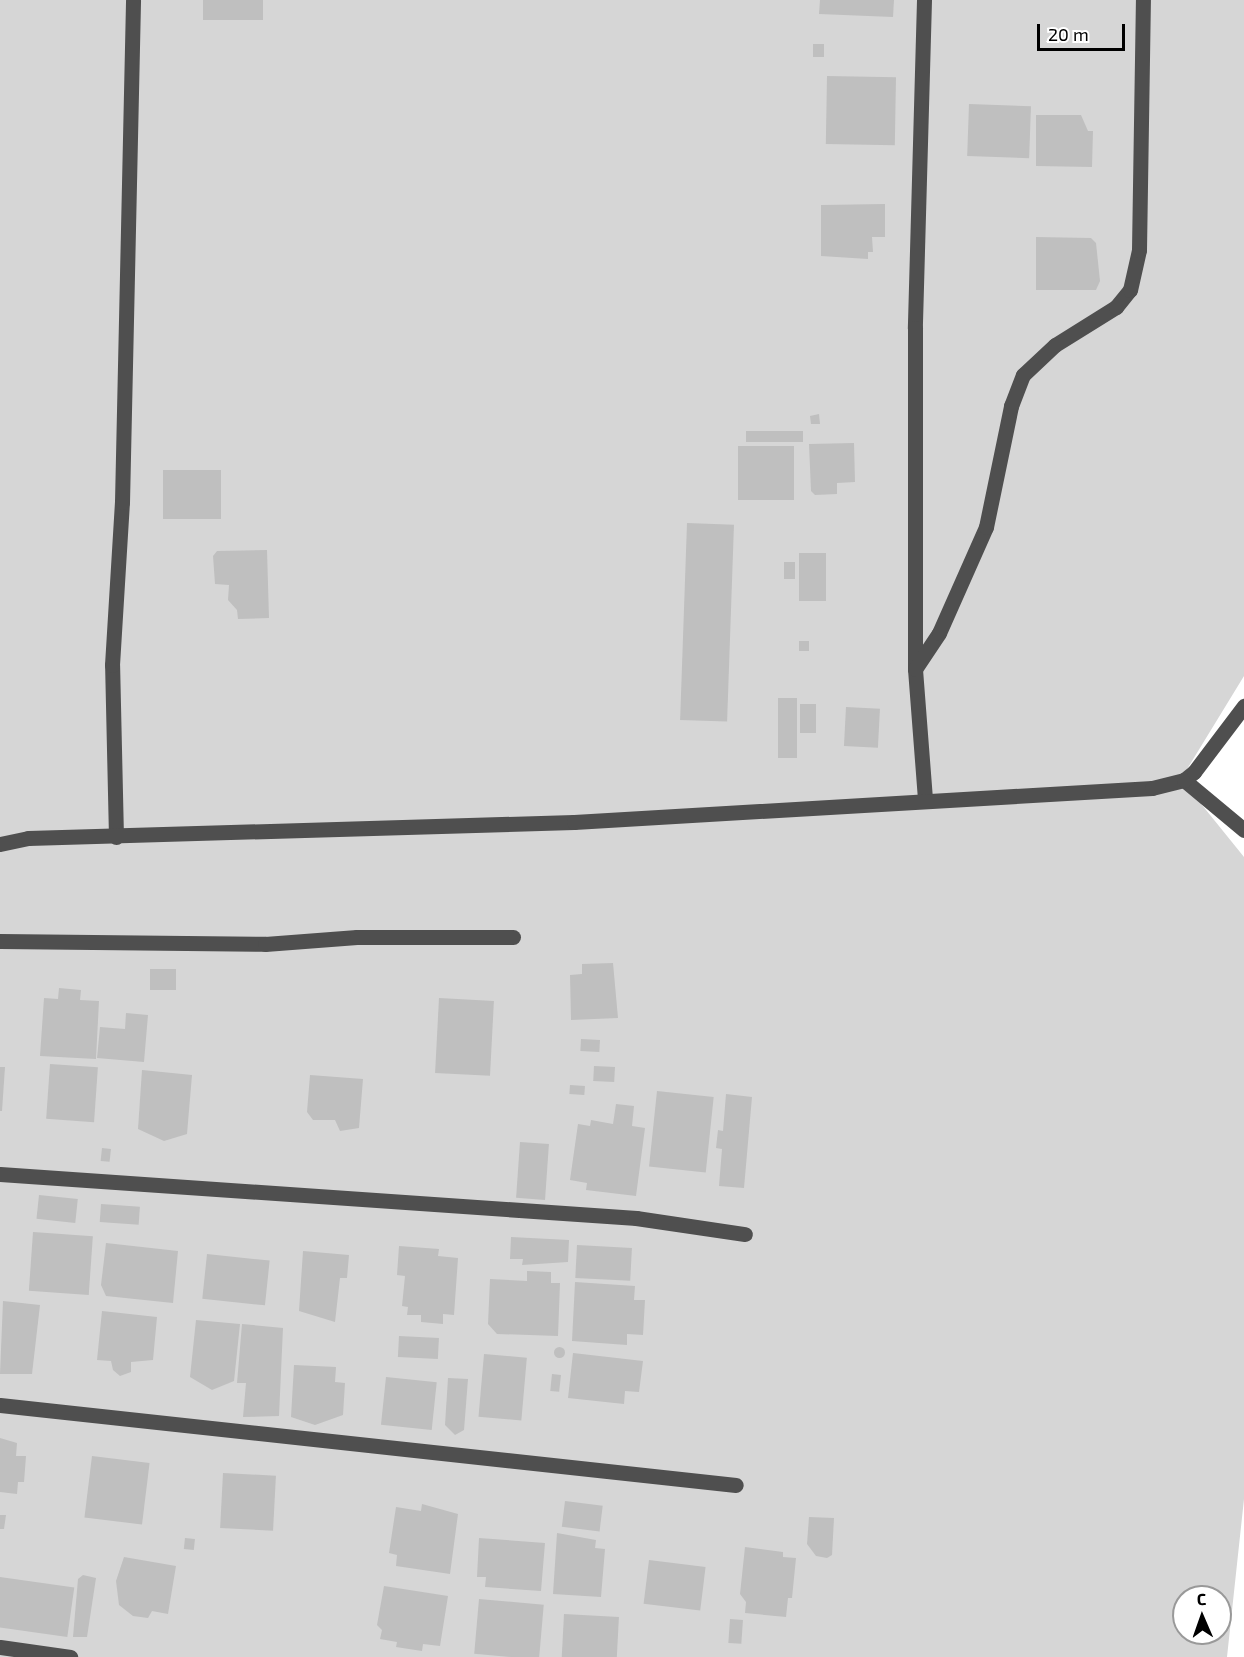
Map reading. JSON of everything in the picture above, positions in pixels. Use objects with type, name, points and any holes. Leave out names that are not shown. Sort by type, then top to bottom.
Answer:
[{"type":"street","points":[[116,837],[112,665],[122,502],[133,0]]},
{"type":"street","points":[[924,0],[915,327],[915,669],[925,800]]},
{"type":"street","points":[[915,669],[939,633],[986,527],[1011,406],[1023,375],[1055,345],[1116,307],[1130,290],[1139,250],[1143,0]]},
{"type":"street","points":[[0,844],[28,838],[574,822],[1152,788],[1184,780],[1208,757],[1244,706]]},
{"type":"street","points":[[1184,780],[1244,830]]},
{"type":"street","points":[[0,941],[265,944],[357,937],[513,937]]},
{"type":"street","points":[[0,1174],[636,1218],[745,1234]]},
{"type":"street","points":[[0,1405],[736,1485]]},
{"type":"street","points":[[0,1647],[70,1657]]},
{"type":"shaded area","points":[[0,0],[1244,0],[1244,676],[1181,779],[1244,857],[1244,1499],[1232,1611],[1232,1585],[1172,1585],[1172,1645],[1228,1645],[1227,1657],[0,1657]]},
{"type":"building","points":[[203,0],[263,0],[263,20],[203,20]]},
{"type":"building","points":[[820,0],[894,0],[893,17],[819,14]]},
{"type":"building","points":[[813,44],[824,44],[824,57],[813,57]]},
{"type":"building","points":[[827,76],[896,77],[895,145],[826,144]]},
{"type":"building","points":[[969,104],[1031,106],[1029,158],[967,156]]},
{"type":"building","points":[[1036,115],[1081,115],[1088,131],[1093,131],[1092,167],[1036,166]]},
{"type":"building","points":[[885,204],[885,237],[872,237],[873,252],[868,252],[868,259],[821,256],[821,205]]},
{"type":"building","points":[[1036,237],[1091,238],[1096,243],[1100,281],[1096,290],[1036,290]]},
{"type":"building","points":[[819,414],[820,424],[811,424],[810,416]]},
{"type":"building","points":[[746,431],[803,431],[803,442],[746,442]]},
{"type":"building","points":[[854,443],[855,482],[837,483],[837,494],[815,495],[811,491],[809,444]]},
{"type":"building","points":[[738,446],[794,446],[794,500],[738,500]]},
{"type":"building","points":[[163,470],[221,470],[221,519],[163,519]]},
{"type":"building","points":[[687,523],[734,525],[727,722],[680,720]]},
{"type":"building","points":[[267,550],[269,618],[238,619],[237,610],[228,600],[229,585],[215,584],[213,556],[217,551]]},
{"type":"building","points":[[799,553],[826,553],[826,601],[799,601]]},
{"type":"building","points":[[784,562],[795,562],[795,579],[784,579]]},
{"type":"building","points":[[799,641],[809,641],[809,651],[799,651]]},
{"type":"building","points":[[778,698],[797,698],[797,758],[778,758]]},
{"type":"building","points":[[800,704],[816,704],[816,733],[800,733]]},
{"type":"building","points":[[846,707],[880,709],[878,748],[844,746]]},
{"type":"building","points":[[613,963],[618,1018],[571,1020],[570,975],[582,974],[582,964]]},
{"type":"building","points":[[150,969],[176,969],[176,990],[150,990]]},
{"type":"building","points":[[59,988],[81,990],[80,1000],[99,1001],[96,1059],[40,1056],[44,998],[58,999]]},
{"type":"building","points":[[439,998],[494,1001],[490,1076],[435,1073]]},
{"type":"building","points":[[126,1013],[148,1015],[144,1062],[97,1058],[100,1027],[125,1029]]},
{"type":"building","points":[[581,1039],[600,1040],[599,1052],[580,1051]]},
{"type":"building","points":[[50,1064],[98,1067],[94,1122],[46,1119]]},
{"type":"building","points":[[594,1066],[615,1067],[614,1082],[593,1081]]},
{"type":"building","points":[[0,1067],[5,1067],[2,1111],[0,1111]]},
{"type":"building","points":[[142,1070],[192,1075],[187,1134],[164,1141],[138,1129]]},
{"type":"building","points":[[310,1075],[363,1079],[359,1128],[340,1131],[335,1120],[313,1120],[307,1112]]},
{"type":"building","points":[[570,1085],[585,1086],[584,1095],[569,1094]]},
{"type":"building","points":[[657,1091],[714,1097],[706,1173],[649,1167]]},
{"type":"building","points":[[726,1094],[752,1097],[744,1188],[719,1186],[722,1149],[716,1148],[718,1130],[723,1131]]},
{"type":"building","points":[[616,1104],[634,1106],[632,1126],[645,1128],[636,1196],[586,1190],[587,1183],[570,1180],[578,1124],[590,1126],[591,1120],[613,1124]]},
{"type":"building","points":[[520,1142],[549,1144],[545,1200],[516,1198]]},
{"type":"building","points":[[102,1148],[111,1149],[110,1162],[101,1161]]},
{"type":"building","points":[[39,1195],[78,1199],[75,1223],[36,1219]]},
{"type":"building","points":[[101,1204],[140,1207],[139,1225],[100,1222]]},
{"type":"building","points":[[33,1232],[93,1236],[89,1295],[29,1291]]},
{"type":"building","points":[[511,1237],[569,1240],[568,1262],[522,1265],[523,1259],[510,1259]]},
{"type":"building","points":[[106,1243],[178,1251],[173,1303],[106,1296],[101,1285]]},
{"type":"building","points":[[577,1245],[632,1248],[630,1281],[575,1278]]},
{"type":"building","points":[[399,1246],[439,1249],[438,1256],[458,1258],[454,1315],[443,1314],[443,1324],[421,1322],[421,1315],[407,1315],[408,1307],[402,1306],[405,1276],[397,1275]]},
{"type":"building","points":[[303,1251],[349,1255],[347,1278],[340,1278],[335,1322],[299,1311]]},
{"type":"building","points":[[207,1254],[270,1261],[265,1305],[202,1299]]},
{"type":"building","points":[[527,1271],[551,1272],[551,1283],[560,1283],[558,1336],[497,1334],[488,1324],[490,1279],[527,1281]]},
{"type":"building","points":[[575,1282],[635,1286],[634,1300],[645,1300],[643,1335],[627,1334],[627,1345],[572,1341]]},
{"type":"building","points":[[3,1301],[40,1305],[32,1374],[0,1374]]},
{"type":"building","points":[[102,1311],[157,1317],[153,1360],[131,1362],[131,1372],[120,1376],[113,1370],[111,1361],[97,1360]]},
{"type":"building","points":[[196,1320],[240,1324],[234,1381],[212,1390],[190,1377]]},
{"type":"building","points":[[242,1324],[283,1328],[279,1416],[243,1417],[246,1383],[237,1383]]},
{"type":"building","points":[[399,1336],[439,1338],[438,1359],[398,1357]]},
{"type":"building","points":[[559,1347],[563,1348],[563,1356],[559,1357],[555,1356],[554,1352],[555,1348]]},
{"type":"building","points":[[573,1353],[643,1361],[639,1392],[625,1391],[624,1404],[568,1398]]},
{"type":"building","points":[[484,1354],[527,1358],[521,1421],[479,1417]]},
{"type":"building","points":[[294,1365],[336,1367],[335,1382],[345,1383],[343,1415],[315,1425],[291,1417]]},
{"type":"building","points":[[552,1374],[561,1375],[559,1392],[550,1391]]},
{"type":"building","points":[[386,1377],[437,1382],[432,1430],[381,1425]]},
{"type":"building","points":[[448,1378],[468,1379],[464,1430],[455,1435],[445,1425]]},
{"type":"building","points":[[0,1438],[17,1443],[16,1456],[26,1456],[24,1482],[18,1482],[17,1494],[0,1492]]},
{"type":"building","points":[[92,1456],[150,1463],[142,1525],[84,1518]]},
{"type":"building","points":[[223,1473],[276,1476],[273,1531],[220,1528]]},
{"type":"building","points":[[565,1501],[603,1506],[600,1531],[562,1527]]},
{"type":"building","points":[[422,1504],[458,1514],[450,1574],[396,1566],[397,1555],[389,1553],[396,1507],[421,1511]]},
{"type":"building","points":[[0,1515],[6,1515],[4,1529],[0,1529]]},
{"type":"building","points":[[809,1517],[834,1518],[832,1555],[827,1558],[816,1556],[807,1544]]},
{"type":"building","points":[[557,1533],[596,1540],[595,1548],[605,1549],[601,1597],[553,1594]]},
{"type":"building","points":[[185,1538],[195,1539],[194,1550],[184,1549]]},
{"type":"building","points":[[479,1538],[545,1543],[541,1591],[485,1587],[486,1577],[477,1577]]},
{"type":"building","points":[[745,1547],[783,1552],[783,1557],[796,1558],[792,1598],[788,1598],[786,1617],[745,1613],[746,1602],[740,1594]]},
{"type":"building","points":[[124,1557],[176,1566],[168,1614],[152,1611],[148,1618],[133,1616],[119,1605],[116,1581]]},
{"type":"building","points":[[649,1560],[706,1567],[700,1611],[644,1604]]},
{"type":"building","points":[[83,1575],[96,1578],[87,1637],[73,1637],[78,1579]]},
{"type":"building","points":[[0,1577],[74,1587],[67,1637],[0,1627]]},
{"type":"building","points":[[384,1586],[448,1596],[440,1646],[423,1644],[422,1651],[396,1647],[397,1642],[380,1639],[382,1630],[377,1625]]},
{"type":"building","points":[[479,1599],[544,1605],[539,1657],[474,1654]]},
{"type":"building","points":[[564,1614],[619,1617],[617,1657],[562,1657]]},
{"type":"building","points":[[730,1619],[743,1620],[741,1644],[728,1643]]}]
